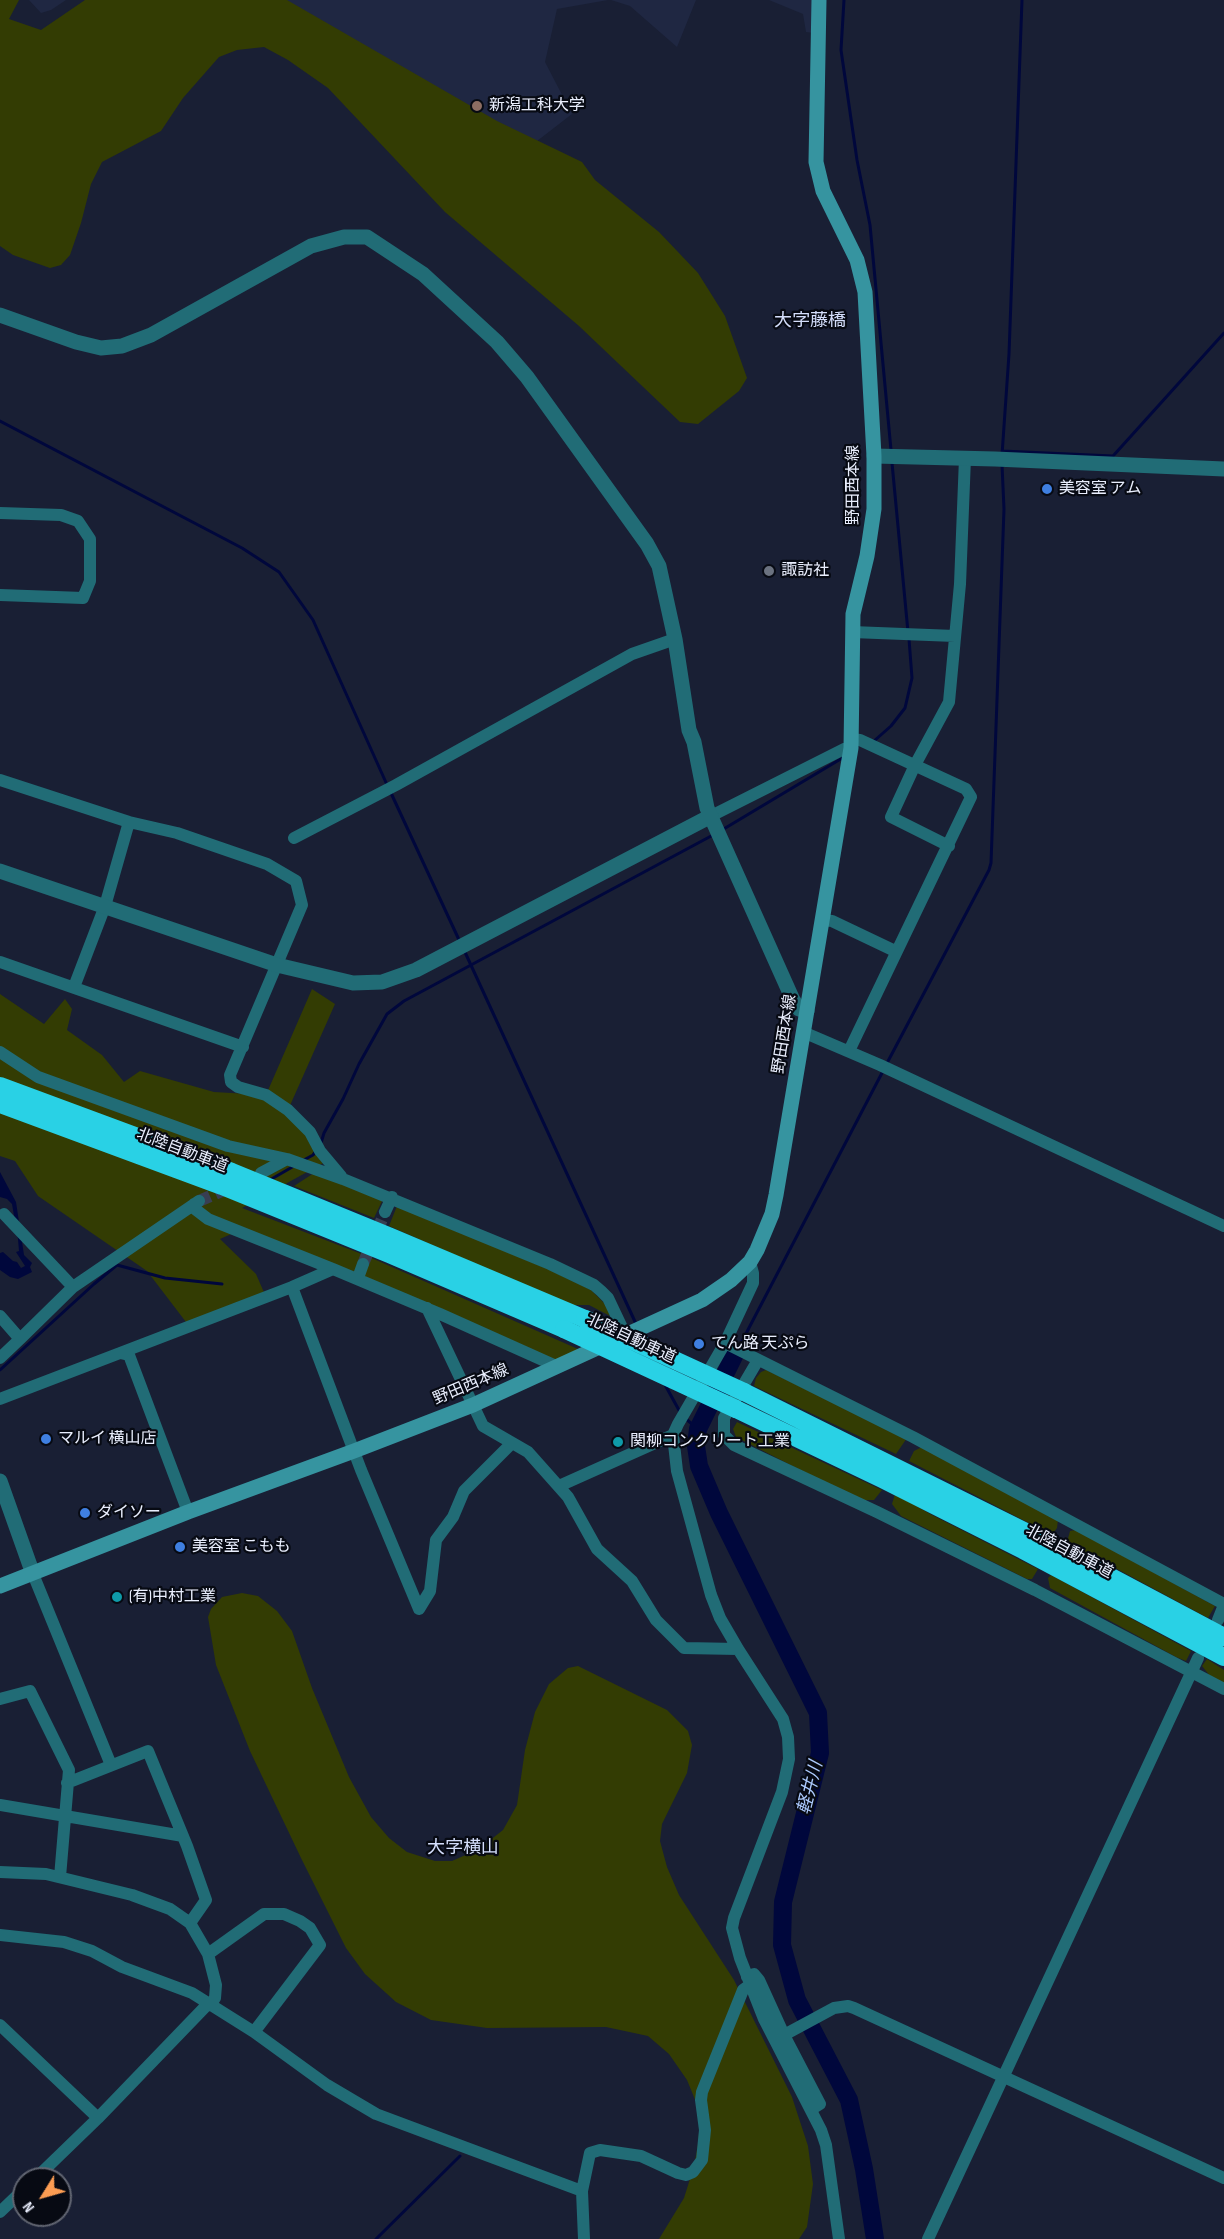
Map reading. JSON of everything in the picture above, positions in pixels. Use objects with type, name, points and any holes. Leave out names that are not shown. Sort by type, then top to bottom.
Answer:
[{"type":"highway","name":"北陸自動車道","points":[[0,1086],[232,1172],[585,1319],[740,1400],[882,1479],[1023,1550],[1224,1657]]},
{"type":"highway","name":"北陸自動車道","points":[[0,1104],[222,1186],[740,1400],[1028,1533],[1224,1637]]},
{"type":"main road","name":"野田西本線","points":[[0,1586],[188,1512],[473,1405],[626,1336],[702,1300],[731,1280],[750,1262],[763,1238],[772,1214],[851,744],[852,632],[855,605],[872,529],[874,456],[864,286],[857,260],[823,190],[816,162],[819,0]]},
{"type":"street","points":[[0,315],[76,342],[101,348],[122,346],[150,335],[311,246],[344,237],[367,237],[423,274],[497,342],[527,377],[647,544],[659,567],[675,639],[689,730],[694,742],[700,782],[711,816],[793,1000],[800,1010],[807,1011]]},
{"type":"street","points":[[874,456],[1224,469]]},
{"type":"street","points":[[949,846],[891,817],[915,765],[950,702],[960,584],[965,458]]},
{"type":"street","points":[[0,513],[61,515],[78,521],[90,539],[90,581],[83,598],[0,595]]},
{"type":"street","points":[[852,632],[955,636]]},
{"type":"street","points":[[294,838],[632,654],[675,639]]},
{"type":"street","points":[[0,871],[277,965],[345,981],[382,982],[416,970],[860,740],[966,789],[971,795],[971,801],[895,951],[849,1051]]},
{"type":"street","points":[[0,780],[129,822],[177,833],[267,864],[296,881],[302,904],[230,1075],[231,1082],[238,1087],[266,1095],[288,1110],[303,1124],[343,1179]]},
{"type":"street","points":[[74,987],[105,906],[129,822]]},
{"type":"street","points":[[822,920],[832,921],[895,951]]},
{"type":"street","points":[[0,962],[243,1047]]},
{"type":"street","points":[[803,1032],[849,1051],[1224,1226]]},
{"type":"street","points":[[0,1052],[38,1077],[228,1146],[289,1160],[343,1179],[392,1197],[550,1264],[594,1285],[608,1298],[626,1336]]},
{"type":"street","points":[[261,1173],[289,1160]]},
{"type":"street","points":[[385,1212],[392,1197]]},
{"type":"street","points":[[0,1358],[74,1287],[196,1202],[195,1209],[205,1217],[358,1278],[556,1366]]},
{"type":"street","points":[[1,1215],[74,1287]]},
{"type":"street","points":[[750,1262],[753,1283],[728,1344],[679,1421],[673,1435],[677,1470],[711,1595],[720,1618],[783,1719],[790,1748],[782,1792],[732,1928],[748,1981],[764,2019],[812,2109],[826,2145],[839,2239]]},
{"type":"street","points":[[358,1278],[363,1264]]},
{"type":"street","points":[[0,1399],[292,1287],[333,1269]]},
{"type":"street","points":[[292,1287],[354,1451],[418,1609],[430,1591],[436,1540],[453,1517],[464,1491],[511,1444]]},
{"type":"street","points":[[427,1308],[483,1426],[528,1452],[568,1497],[597,1549],[632,1581],[656,1620],[684,1648],[738,1649]]},
{"type":"street","points":[[0,1316],[20,1339]]},
{"type":"street","points":[[728,1344],[913,1437],[1224,1605],[1218,1620]]},
{"type":"street","points":[[120,1353],[129,1355],[131,1358],[188,1512]]},
{"type":"street","points":[[759,1360],[724,1418],[724,1435],[734,1445],[1035,1590],[1224,1689]]},
{"type":"street","points":[[558,1486],[673,1435]]},
{"type":"street","points":[[0,1481],[33,1574],[111,1765]]},
{"type":"street","points":[[928,2239],[1198,1658]]},
{"type":"street","points":[[0,1699],[30,1690],[69,1770],[60,1877]]},
{"type":"street","points":[[68,1783],[148,1751],[206,1900],[190,1923]]},
{"type":"street","points":[[0,1805],[183,1836]]},
{"type":"street","points":[[0,1872],[46,1874],[60,1877],[132,1895],[170,1909],[190,1923],[208,1954],[216,1985],[211,2004],[205,2007],[47,2167]]},
{"type":"street","points":[[208,1954],[264,1914],[285,1914],[310,1928],[320,1945],[254,2032]]},
{"type":"street","points":[[0,1935],[64,1942],[92,1951],[122,1967],[192,1993],[254,2032],[327,2085],[376,2114],[582,2191]]},
{"type":"street","points":[[584,2239],[582,2191],[590,2153],[594,2151],[641,2156],[686,2175],[693,2172],[702,2160],[705,2130],[702,2092],[743,1990],[754,1974],[789,2032],[820,2104],[812,2109]]},
{"type":"street","points":[[789,2032],[834,2008],[854,2008],[1224,2178]]},
{"type":"street","points":[[0,2025],[98,2118]]},
{"type":"street","points":[[0,2212],[12,2200]]},
{"type":"shaded area","points":[[29,0],[66,0],[51,10],[41,13]]},
{"type":"shaded area","name":"新潟工科大学","points":[[282,0],[608,0],[557,9],[545,62],[572,114],[453,206]]},
{"type":"shaded area","points":[[611,0],[696,0],[677,47],[630,6]]},
{"type":"shaded area","points":[[769,0],[817,0],[814,33],[806,32],[803,14]]},
{"type":"shaded area","points":[[0,1172],[16,1202],[24,1255],[32,1263],[30,1267],[32,1272],[18,1279],[0,1270],[0,1253],[3,1252],[17,1262],[21,1268],[25,1266],[16,1252],[19,1251],[18,1239],[12,1204],[0,1197]]},
{"type":"green space","points":[[0,0],[19,0],[9,19],[41,30],[85,0],[287,0],[497,121],[582,162],[595,180],[659,232],[698,273],[725,316],[747,378],[739,391],[698,424],[680,422],[579,326],[445,212],[328,88],[288,60],[264,47],[237,50],[219,57],[183,98],[161,131],[102,162],[91,184],[70,255],[61,265],[50,268],[13,255],[0,246]]},
{"type":"green space","points":[[312,989],[335,1004],[288,1110],[327,1161],[242,1208],[367,1256],[587,1353],[556,1366],[238,1231],[220,1239],[256,1274],[266,1297],[189,1326],[147,1271],[38,1196],[15,1161],[0,1156],[0,994],[44,1024],[65,999],[72,1009],[67,1030],[102,1055],[124,1082],[140,1071],[214,1092],[266,1095]]},
{"type":"green space","points":[[314,1173],[383,1199],[374,1218],[294,1186]]},
{"type":"green space","points":[[397,1206],[548,1269],[591,1290],[604,1303],[612,1317],[589,1305],[569,1305],[389,1226]]},
{"type":"green space","points":[[766,1370],[907,1438],[896,1454],[754,1386],[756,1378]]},
{"type":"green space","points":[[737,1422],[882,1490],[874,1500],[859,1500],[736,1437],[733,1429]]},
{"type":"green space","points":[[922,1447],[1058,1520],[1057,1528],[1052,1535],[909,1461],[914,1451]]},
{"type":"green space","points":[[895,1494],[1038,1569],[1032,1579],[1027,1579],[901,1516],[892,1504]]},
{"type":"green space","points":[[1076,1530],[1215,1606],[1208,1618],[1067,1542],[1070,1531]]},
{"type":"green space","points":[[1051,1575],[1191,1651],[1186,1661],[1050,1588],[1048,1578]]},
{"type":"green space","points":[[242,1593],[258,1596],[277,1611],[292,1631],[312,1688],[349,1777],[371,1817],[389,1838],[407,1852],[435,1861],[452,1861],[479,1849],[503,1830],[517,1805],[525,1750],[535,1712],[549,1684],[568,1668],[578,1666],[667,1710],[688,1731],[692,1745],[687,1773],[662,1824],[660,1841],[667,1867],[679,1895],[734,1980],[792,2097],[808,2146],[813,2184],[807,2227],[799,2239],[659,2239],[684,2198],[694,2166],[700,2122],[696,2102],[687,2080],[669,2054],[648,2036],[606,2027],[487,2028],[431,2020],[396,2002],[365,1974],[346,1948],[301,1858],[250,1751],[216,1665],[208,1617],[211,1609],[222,1597]]},
{"type":"green space","points":[[1207,1659],[1224,1670],[1224,1684],[1210,1676],[1202,1666]]},
{"type":"waterway","points":[[844,0],[841,50],[857,160],[870,225],[891,450]]},
{"type":"waterway","points":[[1002,455],[1009,354],[1022,0]]},
{"type":"waterway","points":[[1002,451],[1113,456],[1224,333]]},
{"type":"waterway","points":[[0,421],[242,548],[279,572],[313,620],[388,787]]},
{"type":"waterway","points":[[892,463],[908,632]]},
{"type":"waterway","points":[[886,1065],[991,863],[1004,509],[1002,465]]},
{"type":"waterway","points":[[874,741],[891,726],[905,708],[912,678],[909,639]]},
{"type":"waterway","points":[[722,830],[844,757]]},
{"type":"waterway","points":[[391,793],[460,942]]},
{"type":"waterway","points":[[321,1143],[359,1064],[387,1014],[404,1001],[713,835]]},
{"type":"waterway","points":[[464,950],[637,1326]]},
{"type":"waterway","points":[[739,1347],[883,1071]]},
{"type":"waterway","points":[[302,1161],[316,1151]]},
{"type":"waterway","points":[[268,1181],[294,1166]]},
{"type":"waterway","points":[[0,1370],[117,1265],[165,1278],[222,1284]]},
{"type":"waterway","name":"軽井川","points":[[735,1354],[698,1429],[696,1446],[699,1466],[719,1513],[818,1713],[820,1753],[783,1902],[782,1945],[797,2000],[849,2100],[864,2169],[875,2239]]},
{"type":"waterway","points":[[664,1383],[680,1412]]},
{"type":"waterway","points":[[686,1419],[698,1429]]},
{"type":"waterway","points":[[376,2239],[460,2156]]},
{"type":"tunnel","points":[[199,1201],[231,1187]]},
{"type":"tunnel","points":[[363,1264],[385,1212]]},
{"type":"place","name":"新潟工科大学","points":[[477,106]]},
{"type":"place","name":"美容室 アム","points":[[1047,489]]},
{"type":"place","name":"諏訪社","points":[[769,571]]},
{"type":"place","name":"てん路 天ぷら","points":[[699,1344]]},
{"type":"place","name":"マルイ 横山店","points":[[46,1439]]},
{"type":"place","name":"関柳コンクリート工業","points":[[618,1442]]},
{"type":"place","name":"ダイソー","points":[[85,1513]]},
{"type":"place","name":"美容室 こもも","points":[[180,1547]]},
{"type":"place","name":"(有)中村工業","points":[[117,1597]]},
{"type":"district","name":"大字藤橋","points":[[810,321]]},
{"type":"district","name":"大字横山","points":[[463,1848]]}]
